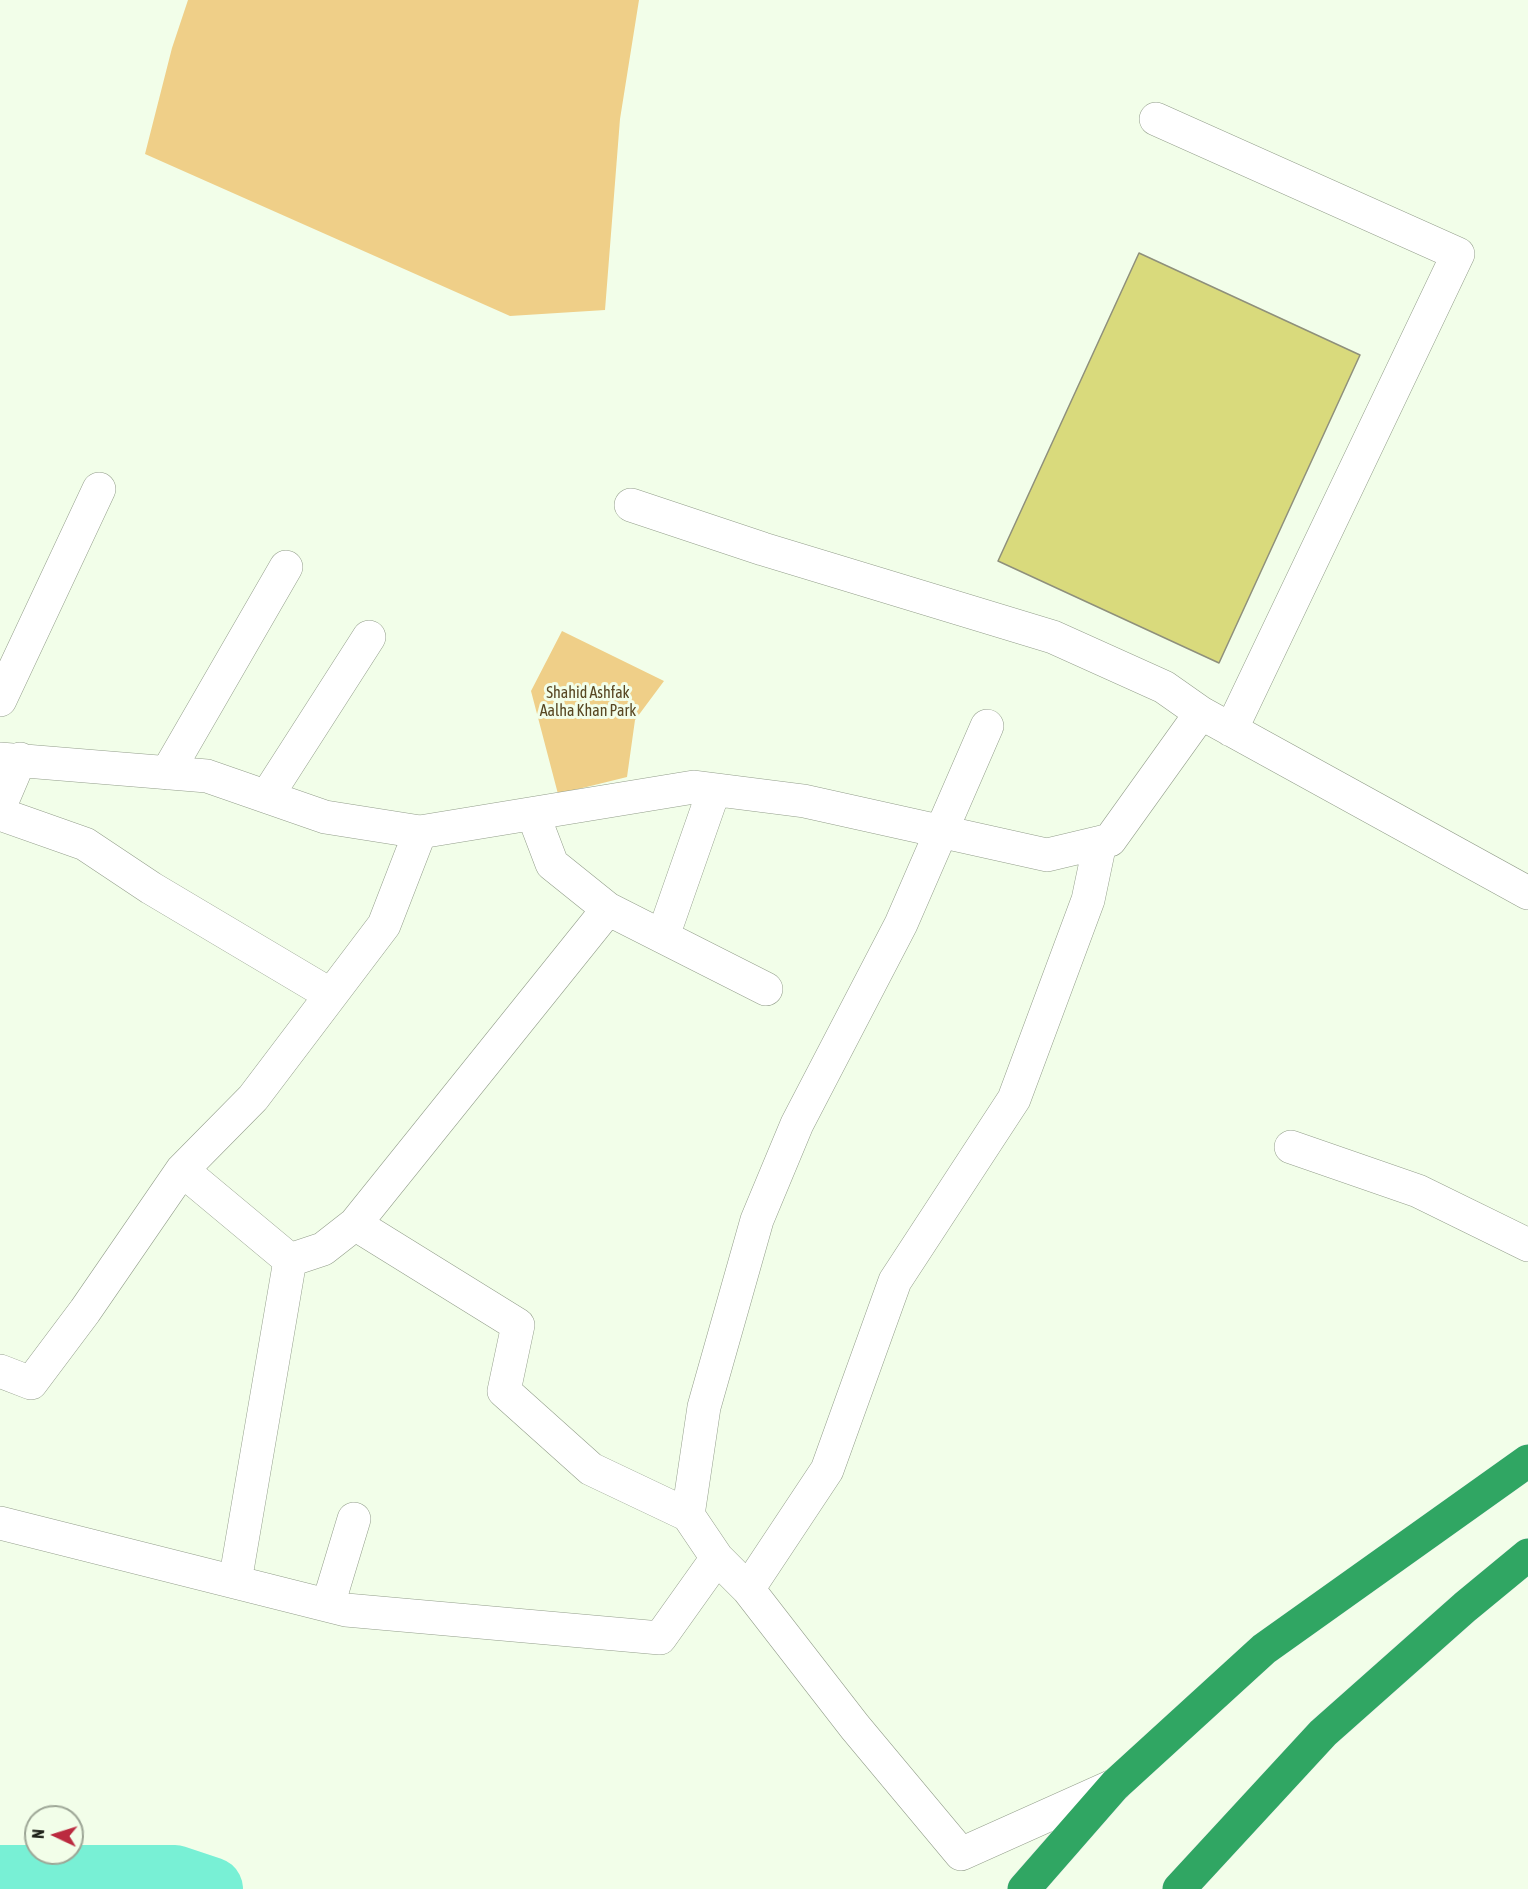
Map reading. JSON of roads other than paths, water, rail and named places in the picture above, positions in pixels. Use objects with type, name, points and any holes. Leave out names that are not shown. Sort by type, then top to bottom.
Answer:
[{"type":"highway","points":[[1024,1889],[1115,1785],[1264,1649],[1528,1461]]},
{"type":"highway","points":[[1179,1889],[1323,1733],[1465,1607],[1528,1556]]},
{"type":"street","points":[[1156,119],[1458,254],[1231,730]]},
{"type":"street","points":[[0,700],[99,489]]},
{"type":"street","points":[[632,505],[763,549],[1053,637],[1164,687],[1201,713],[1231,730],[1528,893]]},
{"type":"street","points":[[166,773],[286,567]]},
{"type":"street","points":[[267,796],[369,637]]},
{"type":"street","points":[[0,806],[10,759],[207,776],[325,817],[420,832],[694,787],[804,801],[1047,855],[1110,840],[1201,713]]},
{"type":"street","points":[[688,1515],[705,1407],[757,1220],[797,1124],[901,924],[987,726]]},
{"type":"street","points":[[663,936],[714,790]]},
{"type":"street","points":[[0,814],[85,844],[151,888],[331,995]]},
{"type":"street","points":[[533,814],[552,864],[608,909],[766,989]]},
{"type":"street","points":[[0,1371],[31,1383],[85,1311],[182,1170],[253,1098],[384,925],[420,832]]},
{"type":"street","points":[[748,1589],[827,1470],[895,1281],[1014,1099],[1088,900],[1100,843]]},
{"type":"street","points":[[290,1260],[323,1249],[356,1224],[608,909]]},
{"type":"street","points":[[1291,1147],[1418,1191],[1528,1245]]},
{"type":"street","points":[[182,1170],[290,1260]]},
{"type":"street","points":[[356,1224],[518,1325],[504,1391],[591,1469],[688,1515],[717,1558],[748,1589],[855,1727],[961,1854],[1115,1785]]},
{"type":"street","points":[[235,1582],[290,1260]]},
{"type":"street","points":[[328,1605],[354,1519]]},
{"type":"street","points":[[0,1523],[346,1610],[660,1638],[717,1558]]},
{"type":"waterway","points":[[0,1877],[175,1877],[211,1889]]},
{"type":"park label","name":"Shahid Ashfak Aalha Khan Park","points":[[588,702]]}]
